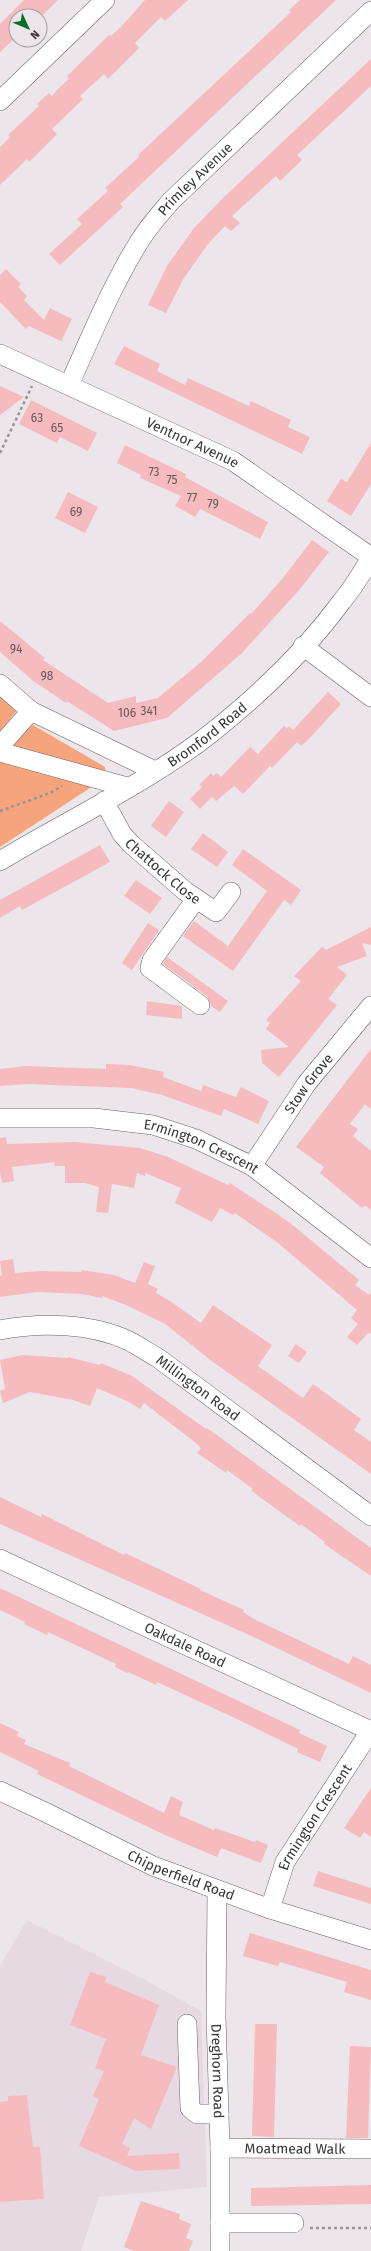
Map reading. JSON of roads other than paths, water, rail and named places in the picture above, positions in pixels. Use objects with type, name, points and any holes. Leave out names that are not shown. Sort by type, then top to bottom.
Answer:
[{"type":"street","points":[[0,101],[105,0]]},
{"type":"street","name":"Primley Avenue","points":[[69,385],[123,269],[140,240],[154,221],[171,201],[371,11]]},
{"type":"street","name":"Ventnor Avenue","points":[[0,354],[38,373],[69,385],[233,461],[371,558]]},
{"type":"street","name":"Bromford Road","points":[[0,861],[155,772],[209,735],[263,689],[304,646],[342,602],[371,558]]},
{"type":"street","points":[[304,646],[371,697]]},
{"type":"street","points":[[0,684],[31,711],[155,772]]},
{"type":"street","points":[[0,746],[31,711]]},
{"type":"street","points":[[0,752],[127,787]]},
{"type":"street","name":"Chattock Close","points":[[104,801],[122,834],[131,844],[196,899],[216,912],[231,892]]},
{"type":"street","points":[[196,899],[152,960],[150,968],[200,1005]]},
{"type":"street","name":"Stow Grove","points":[[252,1166],[307,1083],[371,1006]]},
{"type":"street","name":"Ermington Crescent","points":[[0,1118],[94,1118],[153,1125],[196,1139],[252,1166],[371,1258]]},
{"type":"street","name":"Millington Road","points":[[0,1330],[34,1325],[79,1327],[128,1341],[158,1358],[371,1516]]},
{"type":"street","name":"Oakdale Road","points":[[0,1559],[371,1730]]},
{"type":"street","name":"Ermington Crescent","points":[[270,1909],[286,1862],[371,1730]]},
{"type":"street","name":"Chipperfield Road","points":[[0,1791],[153,1866],[217,1891],[270,1909],[371,1940]]},
{"type":"street","name":"Dreghorn Road","points":[[217,1891],[216,2017],[220,2148],[220,2251]]},
{"type":"street","points":[[187,2024],[190,2108],[197,2114],[219,2114]]},
{"type":"street","name":"Moatmead Walk","points":[[220,2148],[371,2149]]},
{"type":"street","points":[[220,2223],[294,2223]]}]
